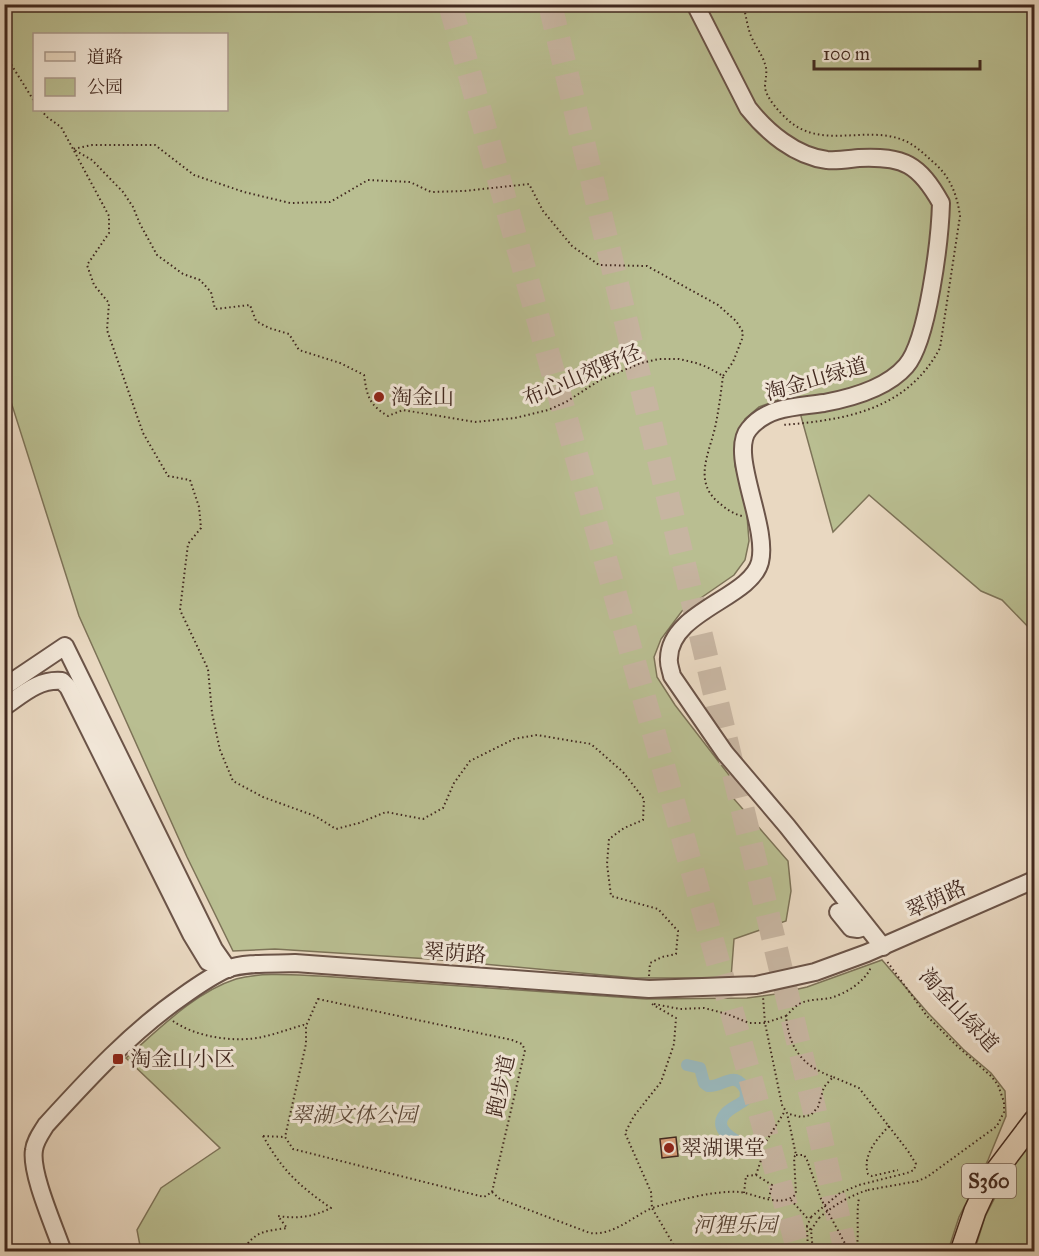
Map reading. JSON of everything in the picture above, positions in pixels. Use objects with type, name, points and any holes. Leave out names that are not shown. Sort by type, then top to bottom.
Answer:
[{"type":"main road","name":"S360","points":[[961,1251],[975,1211],[990,1179],[1035,1121]]},
{"type":"street","name":"淘金山绿道","points":[[695,4],[748,108],[771,132],[807,155],[828,160],[881,157],[897,159],[921,175],[941,203],[936,259],[923,328],[908,364],[898,374],[872,388],[838,400],[771,412],[750,427],[741,447],[759,529],[760,561],[754,574],[743,585],[703,610],[691,621],[680,633],[669,652],[668,661],[672,676],[725,753],[787,826],[883,952]]},
{"type":"street","points":[[4,687],[65,646],[214,949],[228,969]]},
{"type":"street","points":[[4,707],[34,686],[44,682],[62,681],[68,687],[191,934],[208,962],[228,969]]},
{"type":"street","name":"翠荫路","points":[[63,1251],[36,1169],[33,1153],[37,1139],[46,1125],[117,1049],[168,1006],[198,985],[228,969],[295,963],[649,989],[680,990],[756,985],[792,979],[883,952],[1035,880]]},
{"type":"street","points":[[838,912],[851,928],[858,930],[865,927]]},
{"type":"path","points":[[744,4],[751,37],[767,70],[765,89],[778,110],[790,122],[807,132],[832,137],[879,135],[902,139],[919,149],[940,167],[951,182],[958,201],[960,216],[940,348],[932,365],[910,386],[876,406],[837,419],[781,425]]},
{"type":"path","points":[[4,53],[33,99]]},
{"type":"path","name":"布心山郊野径","points":[[42,111],[61,127],[73,149],[92,160],[123,192],[157,255],[183,274],[200,279],[211,292],[215,309],[250,305],[256,321],[289,334],[299,350],[340,363],[364,375],[366,391],[375,409],[388,416],[403,410],[475,422],[515,418],[548,410],[566,402],[600,380],[641,363],[659,359],[679,359],[696,363],[723,376]]},
{"type":"path","points":[[649,982],[650,963],[676,954],[678,931],[658,909],[611,896],[607,864],[609,839],[624,828],[643,820],[644,799],[623,772],[591,744],[537,735],[514,739],[470,760],[454,783],[443,808],[423,819],[386,812],[359,824],[336,829],[315,816],[262,797],[233,781],[220,750],[212,713],[208,669],[180,610],[188,544],[201,528],[199,507],[190,480],[168,476],[142,433],[107,330],[109,303],[93,285],[87,266],[109,233],[110,216],[73,149],[92,145],[155,145],[194,175],[244,192],[290,203],[330,202],[368,180],[410,182],[431,192],[529,184],[543,211],[572,246],[599,265],[646,266],[718,305],[736,321],[743,332],[742,339],[733,362],[723,376],[716,423],[704,465],[709,494],[726,509],[745,516]]},
{"type":"path","name":"淘金山绿道","points":[[811,1230],[819,1218],[835,1204],[855,1194],[918,1181],[927,1177],[997,1125],[1004,1112],[1004,1102],[998,1085],[927,1016],[883,952]]},
{"type":"path","points":[[652,1004],[680,1008],[704,1008],[749,1023],[765,1023],[786,1016],[794,1007],[804,1002],[831,998],[855,986],[870,970],[870,961]]},
{"type":"path","points":[[224,1251],[244,1251],[250,1239],[263,1232],[287,1228],[278,1216],[292,1218],[316,1216],[331,1208],[302,1188],[277,1160],[263,1136],[285,1137],[293,1149],[483,1197],[492,1192],[500,1199],[568,1224],[580,1231],[599,1234],[652,1208],[697,1197],[737,1192],[776,1201],[790,1200],[796,1194],[794,1157],[796,1155],[786,1112],[782,1105],[765,1023],[763,993]]},
{"type":"path","name":"跑步道","points":[[285,1137],[306,1044],[306,1026],[318,999],[513,1040],[522,1044],[525,1050],[492,1192]]},
{"type":"path","points":[[648,1000],[675,1018],[674,1044],[661,1082],[633,1116],[626,1133],[651,1192],[652,1208],[678,1251]]},
{"type":"path","points":[[786,1016],[788,1034],[797,1052],[812,1067],[859,1088],[916,1164],[914,1170],[859,1185],[840,1193],[810,1219],[807,1226],[808,1251]]},
{"type":"path","points":[[170,1020],[184,1029],[217,1038],[260,1038],[306,1026]]},
{"type":"path","points":[[786,1112],[801,1118],[811,1115],[818,1107],[824,1086],[833,1077]]},
{"type":"path","points":[[756,1174],[762,1161],[762,1148],[786,1112]]},
{"type":"path","points":[[889,1126],[875,1142],[866,1167],[868,1174],[872,1176],[898,1170]]},
{"type":"path","points":[[796,1155],[804,1155],[807,1160],[821,1199],[848,1249],[857,1246],[856,1215],[859,1198]]},
{"type":"path","points":[[744,1193],[746,1176],[756,1174],[770,1183],[768,1199]]},
{"type":"path","points":[[790,1200],[810,1219]]},
{"type":"path","points":[[807,1226],[811,1230],[813,1251]]},
{"type":"green space","points":[[4,5],[1034,5],[1034,633],[1002,600],[981,591],[869,495],[833,532],[796,398],[778,400],[759,407],[745,419],[735,440],[735,466],[746,503],[749,541],[745,560],[734,575],[682,611],[661,639],[654,657],[657,677],[675,705],[729,775],[734,799],[788,861],[791,891],[786,921],[734,939],[731,978],[635,978],[430,959],[275,949],[233,951],[187,857],[79,616],[5,383]]},
{"type":"green space","name":"翠湖文体公园","points":[[882,960],[928,1013],[963,1049],[991,1073],[1005,1091],[1006,1116],[988,1160],[959,1217],[948,1251],[141,1251],[137,1230],[161,1188],[220,1148],[126,1058],[192,1002],[236,979],[267,975],[300,975],[646,999],[747,998],[807,987]]},
{"type":"green space","points":[[1034,1138],[1034,1251],[974,1252],[985,1217],[1009,1170]]},
{"type":"building","name":"翠湖课堂","points":[[676,1137],[678,1156],[662,1158],[660,1139]]},
{"type":"waterway","points":[[687,1065],[700,1068],[704,1083],[708,1086],[731,1080],[743,1086],[746,1091],[745,1100],[727,1112],[721,1124],[726,1133],[745,1145]]},
{"type":"tunnel","points":[[450,4],[799,1252]]},
{"type":"tunnel","points":[[550,4],[814,1108],[846,1252]]},
{"type":"place","name":"淘金山","points":[[379,397]]},
{"type":"place","name":"淘金山小区","points":[[118,1059]]},
{"type":"place","name":"翠湖课堂","points":[[669,1148]]},
{"type":"park label","name":"河狸乐园","points":[[735,1225]]}]
